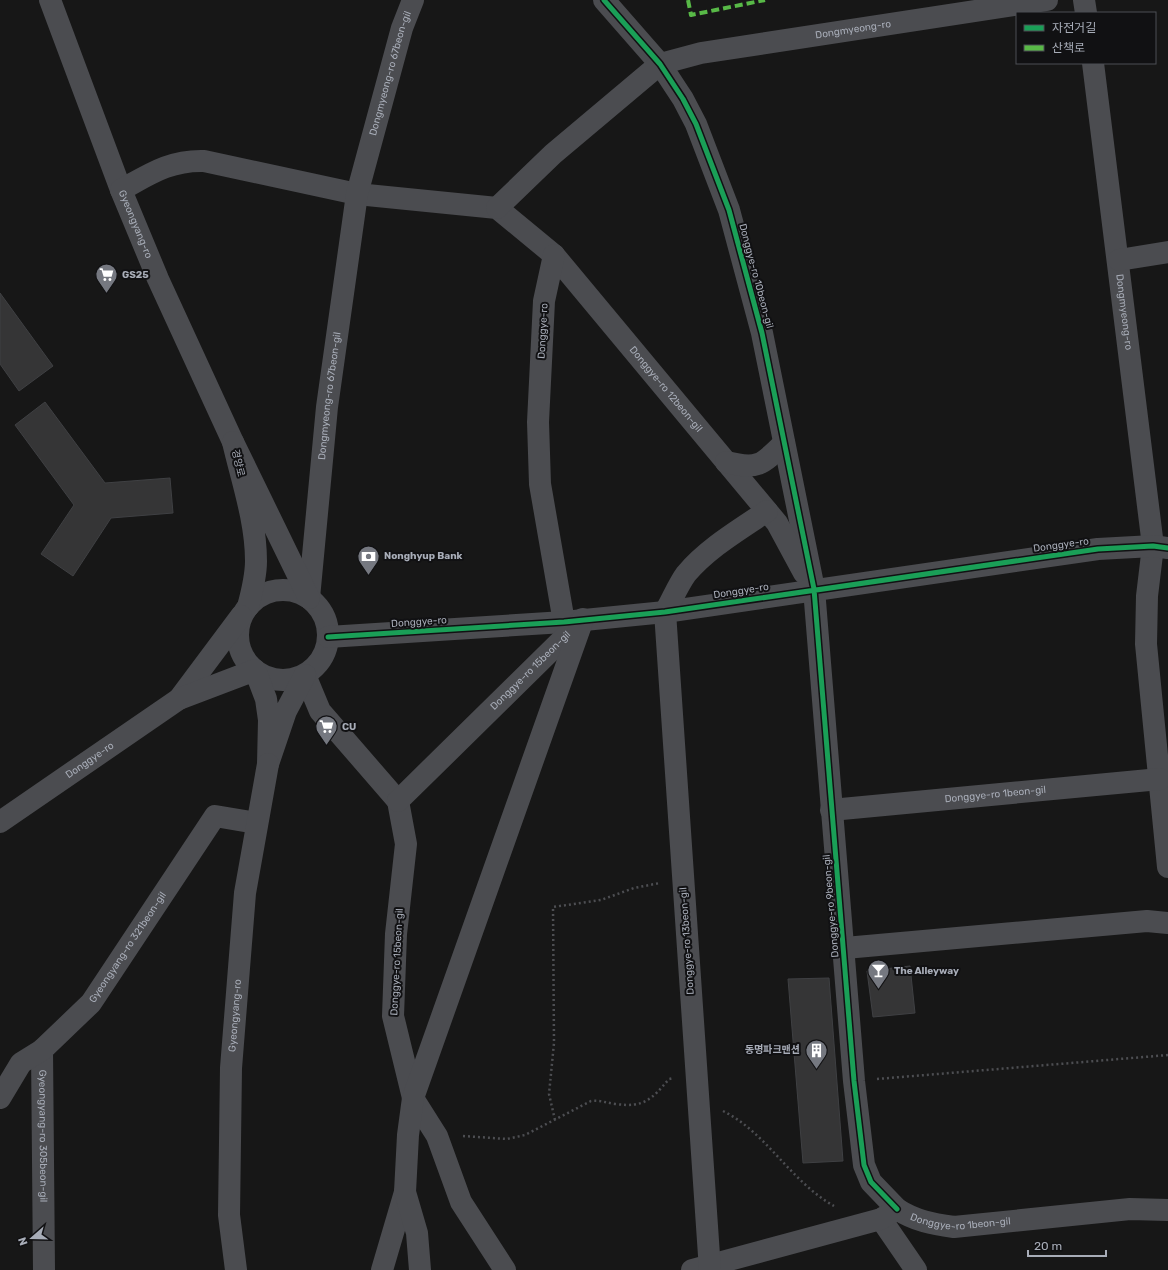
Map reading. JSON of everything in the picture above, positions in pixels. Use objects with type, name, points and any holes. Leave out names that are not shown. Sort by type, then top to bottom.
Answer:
[{"type":"street","name":"Gyeongyang-ro","points":[[50,0],[121,190],[158,279],[233,442]]},
{"type":"street","name":"Dongmyeong-ro 67beon-gil","points":[[309,598],[327,407],[357,194],[402,28],[413,0]]},
{"type":"street","name":"Donggye-ro 10beon-gil","points":[[604,0],[660,64],[683,99],[696,124],[729,210],[762,333],[814,589]]},
{"type":"street","name":"Dongmyeong-ro","points":[[660,64],[701,53],[1047,0]]},
{"type":"street","points":[[1084,0],[1086,12]]},
{"type":"street","points":[[121,190],[170,164],[187,161],[204,161],[357,194],[497,208],[553,154],[660,64]]},
{"type":"street","name":"Dongmyeong-ro","points":[[1093,64],[1118,260],[1161,547]]},
{"type":"street","name":"Donggye-ro 12beon-gil","points":[[497,208],[554,255],[777,523],[814,589]]},
{"type":"street","points":[[1118,260],[1168,252]]},
{"type":"street","name":"Donggye-ro","points":[[554,255],[544,301],[539,438],[540,484],[573,620]]},
{"type":"street","name":"경양로","points":[[233,442],[309,598],[324,615],[328,637],[324,655],[319,663],[305,675],[293,680],[279,680],[266,677],[255,670],[246,661],[240,650],[238,637],[239,625],[246,610],[254,582],[256,561],[253,530],[233,442]]},
{"type":"street","points":[[726,462],[744,466],[756,466],[769,457],[784,443]]},
{"type":"street","points":[[665,612],[685,575],[698,561],[711,550],[767,511]]},
{"type":"street","points":[[1161,547],[1147,596],[1146,644],[1162,766],[1168,867]]},
{"type":"street","name":"Donggye-ro","points":[[328,637],[665,612],[814,589],[1098,549],[1161,547]]},
{"type":"street","name":"Donggye-ro 9beon-gil","points":[[814,589],[854,1081],[864,1165],[871,1182],[889,1214]]},
{"type":"street","name":"경양로","points":[[246,610],[258,598],[270,592],[284,590],[297,592],[309,598]]},
{"type":"street","points":[[179,698],[246,610]]},
{"type":"street","name":"Donggye-ro 13beon-gil","points":[[665,612],[698,1108],[704,1269]]},
{"type":"street","name":"Donggye-ro 15beon-gil","points":[[505,1270],[461,1202],[437,1136],[413,1098],[393,1016],[396,934],[406,844],[398,801],[573,620]]},
{"type":"street","name":"Donggye-ro 15beon-gil","points":[[420,1270],[418,1233],[405,1192],[408,1135],[413,1098],[573,620]]},
{"type":"street","points":[[179,698],[255,670],[266,699],[269,720],[268,764]]},
{"type":"street","points":[[268,764],[286,711],[305,675]]},
{"type":"street","points":[[305,675],[320,711],[398,801]]},
{"type":"street","name":"Donggye-ro","points":[[0,822],[179,698]]},
{"type":"street","name":"Gyeongyang-ro","points":[[236,1270],[229,1215],[231,1068],[245,893],[256,823],[268,764]]},
{"type":"street","name":"Donggye-ro 1beon-gil","points":[[831,810],[1162,766]]},
{"type":"street","name":"Gyeongyang-ro 321beon-gil","points":[[0,1098],[21,1063],[42,1050],[91,1003],[215,816],[256,823]]},
{"type":"street","points":[[844,948],[1147,921],[1168,923]]},
{"type":"street","name":"Gyeongyang-ro 305beon-gil","points":[[42,1050],[44,1270]]},
{"type":"street","points":[[382,1270],[405,1192]]},
{"type":"street","name":"Donggye-ro 1beon-gil","points":[[889,1214],[906,1215],[927,1223],[954,1227],[1130,1209],[1168,1210]]},
{"type":"street","points":[[704,1269],[889,1214],[916,1270]]},
{"type":"path","points":[[555,1120],[549,1094],[554,1044],[553,907],[601,900],[634,888],[682,881]]},
{"type":"path","points":[[854,1081],[1168,1055]]},
{"type":"path","points":[[437,1136],[507,1139],[525,1135],[591,1101],[600,1100],[626,1106],[647,1102],[669,1079],[696,1076]]},
{"type":"path","points":[[698,1108],[719,1109],[733,1116],[749,1127],[808,1187],[821,1198],[838,1207]]},
{"type":"building","points":[[0,293],[53,366],[19,391],[0,364]]},
{"type":"building","points":[[45,402],[105,483],[170,478],[173,513],[111,518],[73,576],[41,554],[74,505],[15,425]]},
{"type":"building","points":[[910,966],[915,1013],[873,1017],[867,971]]},
{"type":"building","name":"동명파크맨션","points":[[829,978],[843,1161],[803,1163],[788,979]]},
{"type":"marked path","points":[[688,0],[691,15],[765,0]]},
{"type":"cycle path","points":[[604,0],[660,64],[683,99],[696,124],[729,210],[762,333],[814,589],[854,1081],[864,1165],[871,1182],[897,1209]]},
{"type":"cycle path","points":[[328,637],[564,622],[665,612],[1098,549],[1153,546],[1168,548]]},
{"type":"place","name":"GS25","points":[[107,294]]},
{"type":"place","name":"Nonghyup Bank","points":[[368,576]]},
{"type":"place","name":"CU","points":[[326,746]]},
{"type":"place","name":"The Alleyway","points":[[879,990]]},
{"type":"place","name":"동명파크맨션","points":[[816,1070]]}]
